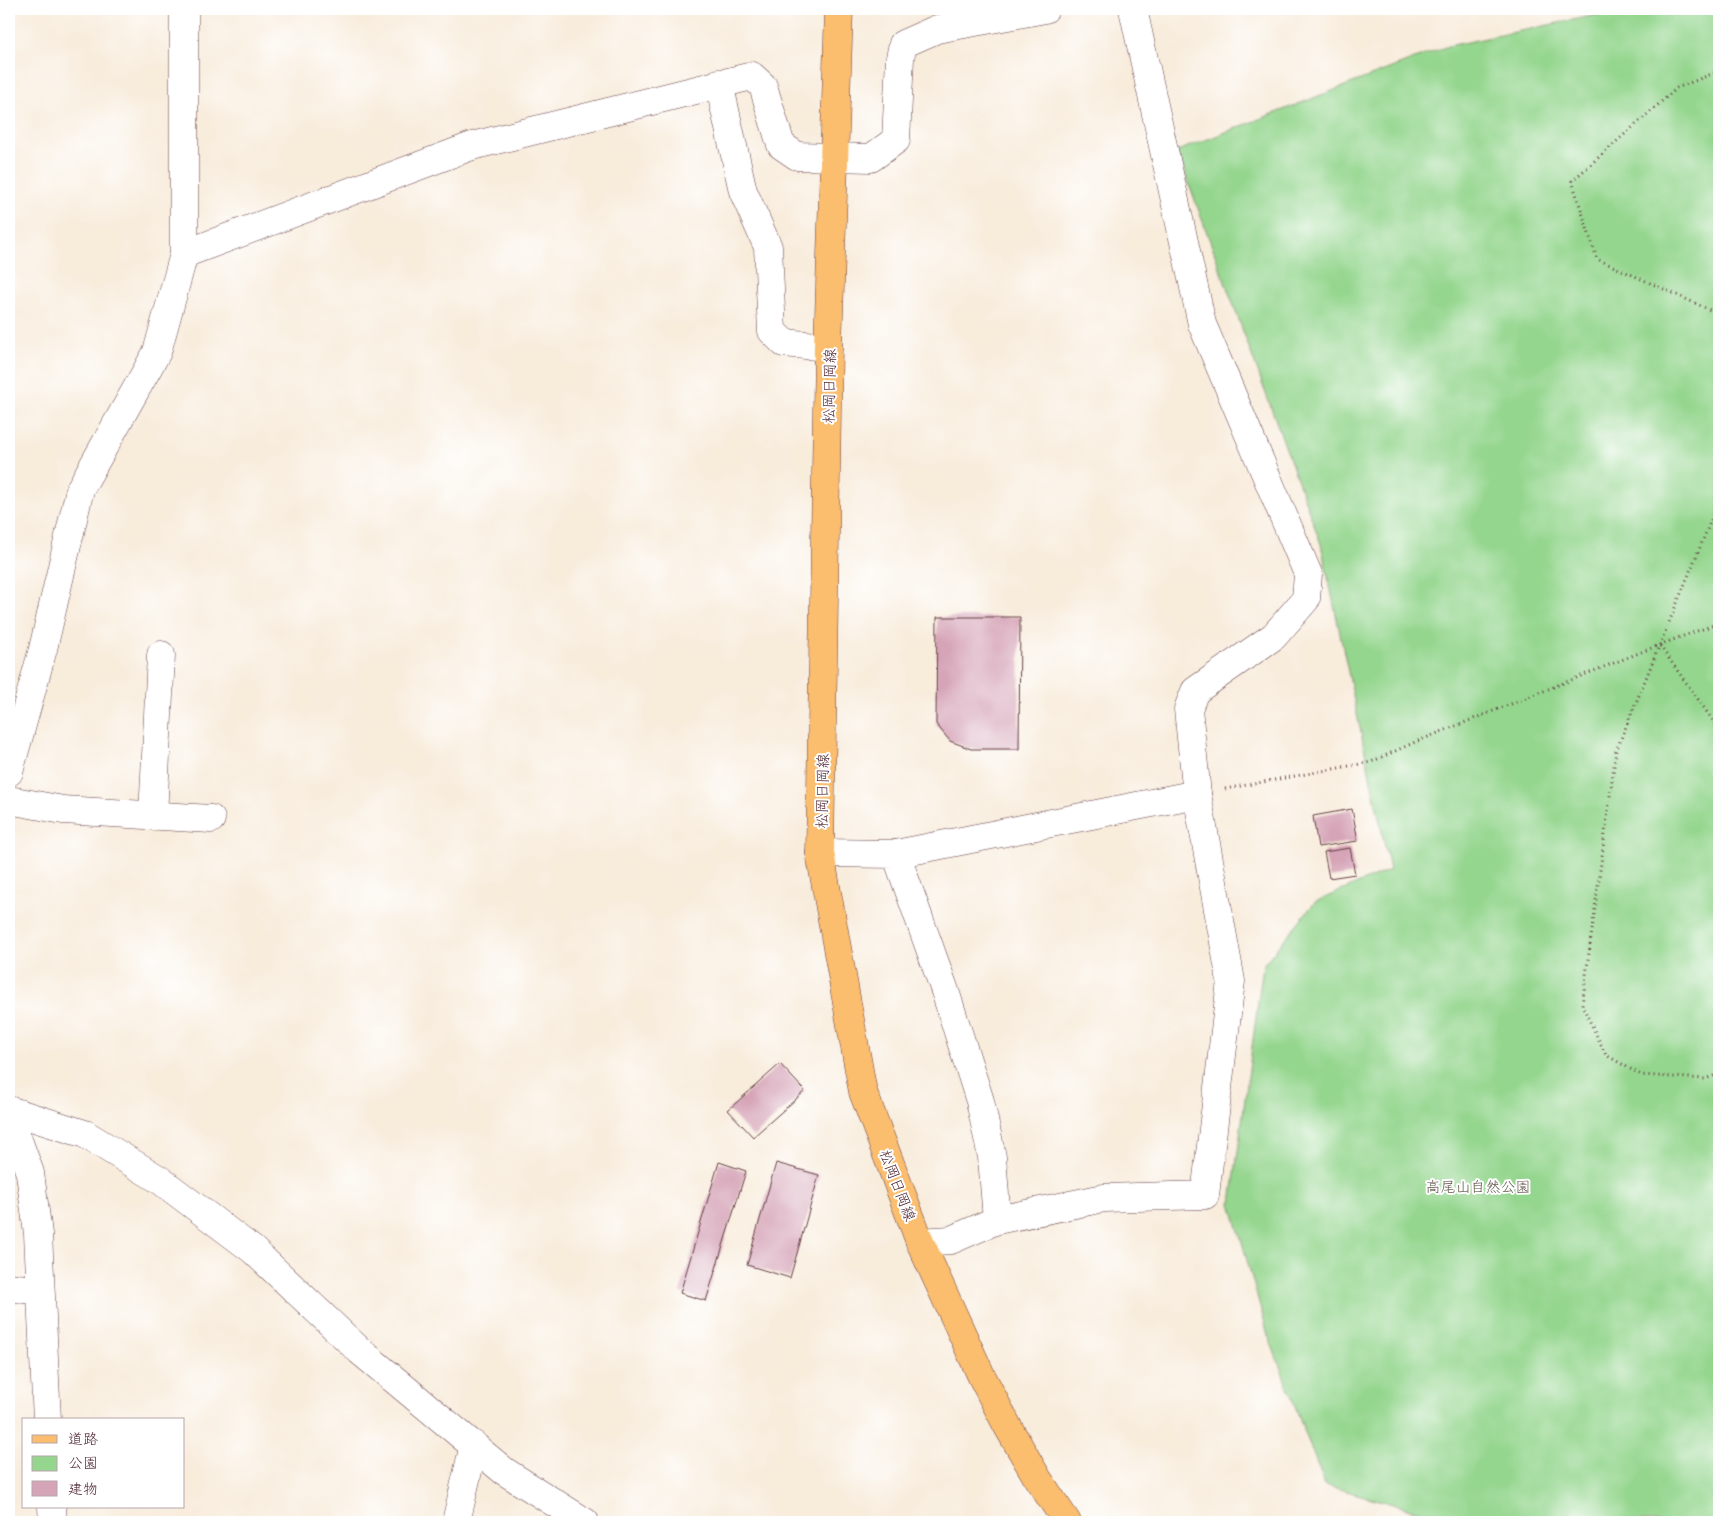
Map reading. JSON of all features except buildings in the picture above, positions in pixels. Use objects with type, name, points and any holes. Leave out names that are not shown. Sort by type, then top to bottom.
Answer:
[{"type":"main road","name":"松岡日岡線","points":[[839,9],[828,347],[820,853],[863,1092],[920,1242],[990,1392],[1034,1472],[1066,1522]]},
{"type":"street","points":[[9,772],[43,648],[80,489],[157,352],[184,254],[184,9]]},
{"type":"street","points":[[184,254],[472,146],[752,76],[763,86],[781,145],[797,156],[872,158],[896,140],[900,58],[903,44],[937,29],[1045,9]]},
{"type":"street","points":[[920,1242],[951,1240],[997,1220],[1104,1198],[1205,1195],[1231,981],[1197,794],[1188,709],[1195,691],[1274,636],[1306,599],[1308,574],[1202,324],[1133,9]]},
{"type":"street","points":[[719,83],[742,191],[768,247],[772,331],[784,343],[828,347]]},
{"type":"street","points":[[153,816],[161,654]]},
{"type":"street","points":[[820,853],[896,854],[1197,794]]},
{"type":"street","points":[[9,800],[63,810],[211,819]]},
{"type":"street","points":[[896,854],[945,991],[980,1101],[992,1157],[997,1220]]},
{"type":"street","points":[[9,1110],[86,1134],[160,1180],[253,1250],[360,1351],[504,1471],[585,1522]]},
{"type":"street","points":[[9,1115],[30,1173],[38,1234],[47,1418]]},
{"type":"street","points":[[9,1287],[40,1291]]},
{"type":"street","points":[[456,1522],[474,1445]]},
{"type":"street","points":[[52,1508],[53,1522]]},
{"type":"path","points":[[1719,71],[1678,88],[1572,182],[1597,259],[1719,314]]},
{"type":"path","points":[[1719,500],[1616,751],[1582,1005],[1606,1055],[1641,1075],[1705,1079],[1719,1074]]},
{"type":"path","points":[[1197,794],[1371,762],[1413,743],[1719,623]]},
{"type":"path","points":[[1659,645],[1719,729]]},
{"type":"green space","name":"高尾山自然公園","points":[[1625,9],[1719,9],[1719,1522],[1457,1522],[1325,1485],[1268,1335],[1231,1203],[1263,965],[1315,902],[1390,870],[1321,544],[1177,151],[1448,46]]}]
